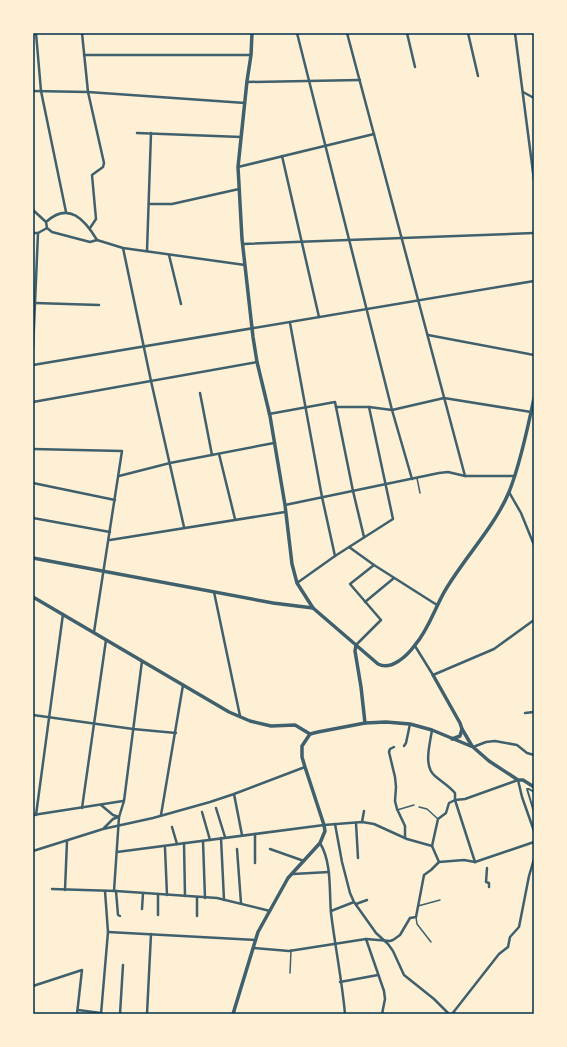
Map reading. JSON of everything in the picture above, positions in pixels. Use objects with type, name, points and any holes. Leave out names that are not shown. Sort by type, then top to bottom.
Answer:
[{"type":"street","points":[[36,33],[40,91],[66,212]]},
{"type":"street","points":[[82,33],[88,92],[104,166],[92,175],[96,219],[90,228]]},
{"type":"street","points":[[252,33],[251,55],[238,167],[242,244],[257,362],[269,414],[292,564],[297,583],[313,608],[378,664],[385,667],[393,665],[415,646],[423,634],[446,588],[494,518],[509,492],[515,476],[534,398]]},
{"type":"street","points":[[297,33],[348,240],[394,418],[412,479]]},
{"type":"street","points":[[347,33],[465,476]]},
{"type":"street","points":[[407,33],[415,67]]},
{"type":"street","points":[[468,33],[478,76]]},
{"type":"street","points":[[515,33],[534,180]]},
{"type":"street","points":[[84,55],[251,55]]},
{"type":"street","points":[[247,82],[360,80]]},
{"type":"street","points":[[33,91],[88,92],[245,103]]},
{"type":"street","points":[[522,92],[534,98]]},
{"type":"street","points":[[137,133],[241,137]]},
{"type":"street","points":[[147,252],[151,133]]},
{"type":"street","points":[[238,167],[374,134]]},
{"type":"street","points":[[282,156],[319,317]]},
{"type":"street","points":[[149,204],[172,204],[239,189]]},
{"type":"street","points":[[33,210],[46,222],[47,228],[52,232],[76,239],[90,242],[97,240],[123,248],[245,265]]},
{"type":"street","points":[[46,222],[54,216],[66,212],[72,213],[90,228],[97,240]]},
{"type":"street","points":[[33,233],[38,233],[47,228]]},
{"type":"street","points":[[33,350],[35,303],[34,287],[38,233]]},
{"type":"street","points":[[242,244],[534,233]]},
{"type":"street","points":[[123,248],[184,527]]},
{"type":"street","points":[[170,255],[181,304]]},
{"type":"street","points":[[33,365],[534,281]]},
{"type":"street","points":[[35,303],[99,305]]},
{"type":"street","points":[[290,323],[322,497],[335,556]]},
{"type":"street","points":[[428,335],[534,355]]},
{"type":"street","points":[[33,402],[257,362]]},
{"type":"street","points":[[200,392],[212,455]]},
{"type":"street","points":[[336,407],[369,407],[392,410],[444,398],[531,412]]},
{"type":"street","points":[[269,414],[335,402],[364,537]]},
{"type":"street","points":[[297,583],[335,556],[393,519],[384,485],[369,407]]},
{"type":"street","points":[[118,476],[170,463],[274,444]]},
{"type":"street","points":[[33,449],[122,451],[110,540],[94,632]]},
{"type":"street","points":[[219,454],[235,519]]},
{"type":"street","points":[[284,505],[448,472],[465,476],[515,476]]},
{"type":"street","points":[[33,483],[115,500]]},
{"type":"street","points":[[509,492],[521,513],[534,545]]},
{"type":"street","points":[[110,540],[285,512]]},
{"type":"street","points":[[33,518],[110,532]]},
{"type":"street","points":[[349,547],[437,605]]},
{"type":"street","points":[[33,558],[273,603],[313,608]]},
{"type":"street","points":[[365,723],[355,652],[356,645],[381,620],[350,584],[374,564]]},
{"type":"street","points":[[365,602],[394,578]]},
{"type":"street","points":[[214,592],[240,717]]},
{"type":"street","points":[[33,597],[229,712],[250,722],[271,726],[295,725],[310,734]]},
{"type":"street","points":[[62,614],[49,718],[34,815],[124,801]]},
{"type":"street","points":[[433,675],[494,649],[534,620]]},
{"type":"street","points":[[82,808],[106,639]]},
{"type":"street","points":[[415,646],[473,747],[489,761],[518,780],[522,797],[534,831]]},
{"type":"street","points":[[120,916],[118,915],[115,891],[119,817],[124,801],[142,660]]},
{"type":"street","points":[[161,815],[176,733],[183,684]]},
{"type":"street","points":[[525,713],[534,712]]},
{"type":"street","points":[[33,715],[133,729],[176,733]]},
{"type":"street","points":[[233,1014],[258,932],[288,878],[320,843],[325,830],[305,767],[302,751],[302,746],[310,734],[365,723],[386,722],[410,724],[432,730],[473,747],[486,742],[496,741],[517,745],[527,753],[534,755]]},
{"type":"street","points":[[404,746],[410,724]]},
{"type":"street","points":[[452,739],[460,736],[462,729]]},
{"type":"street","points":[[432,730],[428,760],[430,770],[455,793],[455,800],[476,862]]},
{"type":"street","points":[[394,747],[390,749],[389,752],[395,777],[395,801],[397,810],[405,826],[405,837]]},
{"type":"street","points":[[33,851],[103,829],[161,815],[234,794],[305,767]]},
{"type":"street","points":[[439,862],[432,846],[438,819],[446,813],[449,803],[455,800],[465,799],[518,780],[523,780],[534,787]]},
{"type":"street","points":[[534,792],[527,789],[534,812]]},
{"type":"street","points":[[234,794],[242,835]]},
{"type":"street","points":[[101,805],[119,817]]},
{"type":"street","points":[[216,808],[223,838],[224,900]]},
{"type":"street","points":[[362,822],[364,810]]},
{"type":"street","points":[[202,812],[210,840]]},
{"type":"street","points":[[103,829],[113,819],[119,817]]},
{"type":"street","points":[[117,852],[165,847],[242,835],[356,822],[374,824],[407,839],[432,846]]},
{"type":"street","points":[[356,822],[358,858]]},
{"type":"street","points":[[335,824],[342,862],[350,893],[355,903],[376,933],[393,951],[404,975],[434,999],[449,1014]]},
{"type":"street","points":[[172,827],[177,844]]},
{"type":"street","points":[[255,834],[255,863]]},
{"type":"street","points":[[65,890],[67,841]]},
{"type":"street","points":[[203,841],[205,898]]},
{"type":"street","points":[[253,948],[290,950],[366,939],[384,941],[393,940],[400,935],[410,918],[416,917],[424,875],[432,870],[439,862],[464,860],[476,862],[534,842]]},
{"type":"street","points":[[184,843],[185,896]]},
{"type":"street","points":[[320,843],[324,849],[329,872],[331,911],[345,1014]]},
{"type":"street","points":[[165,847],[167,895]]},
{"type":"street","points":[[237,849],[241,903]]},
{"type":"street","points":[[270,849],[305,861]]},
{"type":"street","points":[[452,1014],[499,954],[508,947],[510,937],[519,927],[529,876],[534,859]]},
{"type":"street","points":[[487,868],[486,882],[489,883],[489,888]]},
{"type":"street","points":[[293,874],[329,872]]},
{"type":"street","points":[[52,889],[115,891],[197,897],[241,903],[270,911]]},
{"type":"street","points":[[33,986],[82,970],[77,1012],[101,1014],[108,932],[105,891]]},
{"type":"street","points":[[142,908],[143,893]]},
{"type":"street","points":[[158,894],[158,915]]},
{"type":"street","points":[[197,897],[197,916]]},
{"type":"street","points":[[331,911],[367,900]]},
{"type":"street","points":[[108,932],[256,940]]},
{"type":"street","points":[[147,1014],[151,934]]},
{"type":"street","points":[[366,939],[384,991],[385,999],[382,1014]]},
{"type":"street","points":[[120,1014],[123,965]]},
{"type":"street","points":[[340,982],[378,975]]},
{"type":"lane","points":[[417,478],[420,493]]},
{"type":"lane","points":[[397,810],[414,805]]},
{"type":"lane","points":[[419,807],[427,809],[438,819]]},
{"type":"lane","points":[[418,906],[440,900]]},
{"type":"lane","points":[[416,917],[417,924],[431,942]]},
{"type":"lane","points":[[290,950],[290,973]]}]
